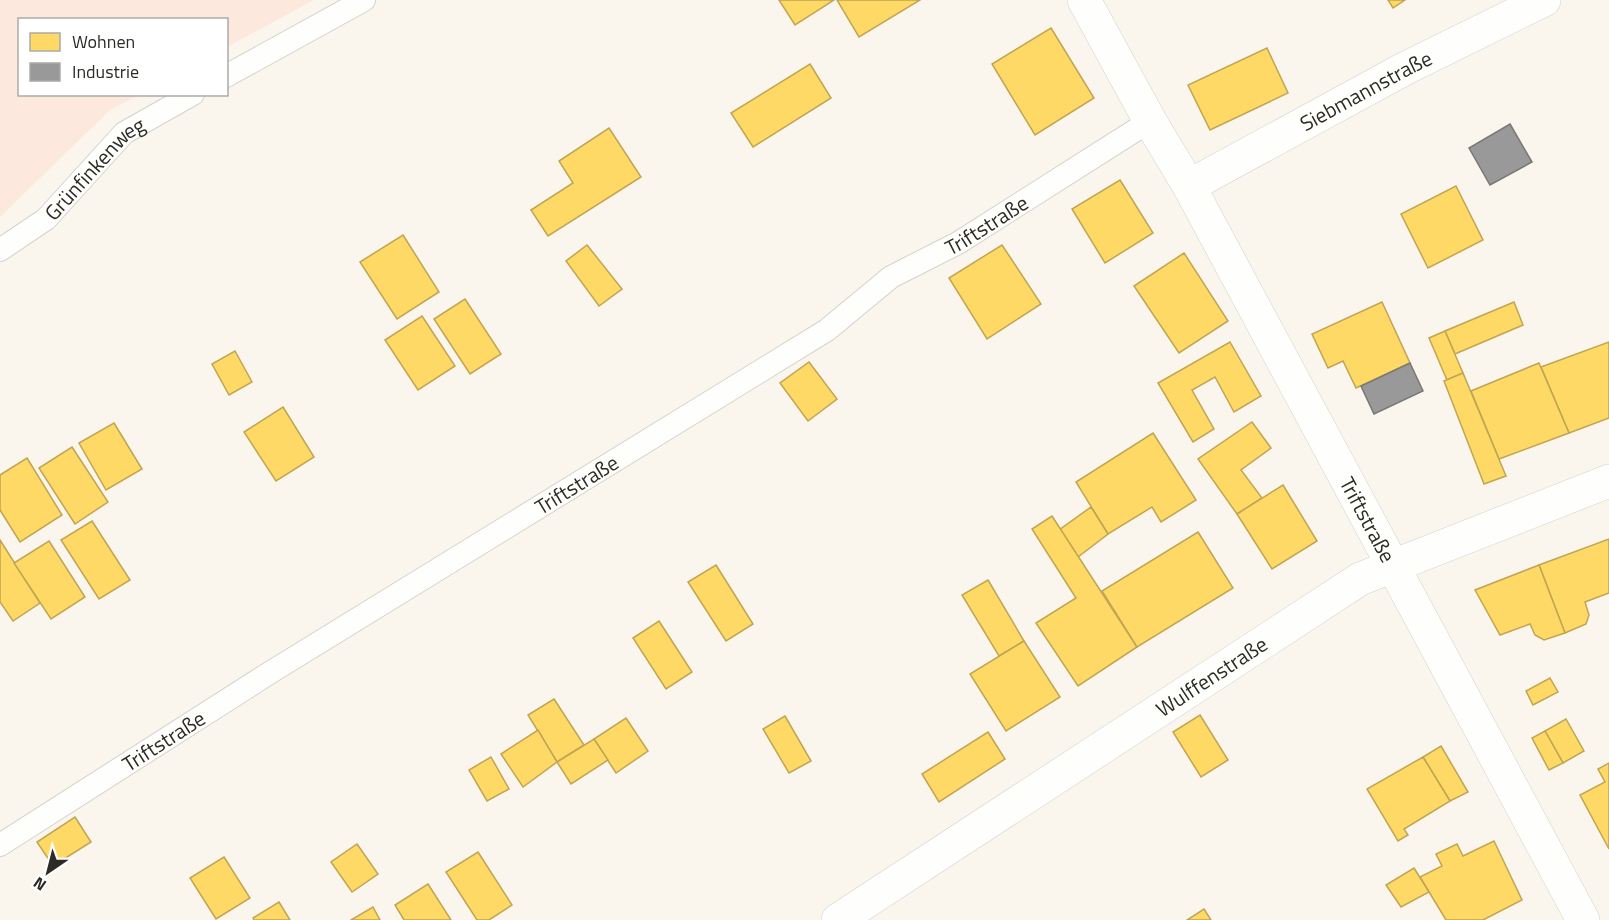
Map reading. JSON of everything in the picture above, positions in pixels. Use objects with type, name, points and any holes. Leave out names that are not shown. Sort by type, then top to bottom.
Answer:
[{"type":"street","name":"Triftstraße","points":[[1084,0],[1150,121],[1189,186],[1583,920]]},
{"type":"street","name":"Siebmannstraße","points":[[1189,186],[1404,69],[1544,0]]},
{"type":"street","name":"Wulffenstraße","points":[[838,920],[1360,579],[1609,481]]},
{"type":"lane","points":[[228,75],[364,0]]},
{"type":"lane","name":"Grünfinkenweg","points":[[0,250],[46,219],[124,133],[189,96]]},
{"type":"lane","name":"Triftstraße","points":[[0,845],[281,666],[827,330],[891,277],[958,243],[1150,121]]},
{"type":"shaded area","points":[[0,0],[314,0],[228,46],[228,18],[18,18],[18,96],[137,96],[110,110],[0,217]]},
{"type":"building: Wohnen","points":[[779,0],[834,0],[795,25]]},
{"type":"building: Wohnen","points":[[837,0],[920,0],[859,37]]},
{"type":"building: Wohnen","points":[[1388,0],[1405,0],[1393,8]]},
{"type":"building: Wohnen","points":[[1051,28],[1094,98],[1035,135],[992,64]]},
{"type":"building: Wohnen","points":[[1267,48],[1288,93],[1210,130],[1188,85]]},
{"type":"building: Wohnen","points":[[810,64],[831,98],[753,147],[731,113]]},
{"type":"building: Wohnen","points":[[609,128],[641,177],[548,236],[531,210],[573,183],[559,161]]},
{"type":"building: Wohnen","points":[[1120,180],[1153,233],[1105,263],[1072,209]]},
{"type":"building: Wohnen","points":[[1456,186],[1483,240],[1428,268],[1401,214]]},
{"type":"building: Wohnen","points":[[403,235],[439,292],[397,319],[360,262]]},
{"type":"building: Wohnen","points":[[587,245],[622,289],[599,306],[566,261]]},
{"type":"building: Wohnen","points":[[1002,245],[1041,304],[987,339],[949,278]]},
{"type":"building: Wohnen","points":[[1184,253],[1228,321],[1179,353],[1134,286]]},
{"type":"building: Wohnen","points":[[465,299],[501,354],[470,374],[434,319]]},
{"type":"building: Wohnen","points":[[1382,302],[1410,363],[1356,388],[1343,361],[1328,368],[1312,334]]},
{"type":"building: Wohnen","points":[[1514,302],[1523,325],[1455,354],[1445,331]]},
{"type":"building: Wohnen","points":[[422,316],[455,366],[418,390],[385,340]]},
{"type":"building: Wohnen","points":[[1445,331],[1463,373],[1447,380],[1429,338]]},
{"type":"building: Wohnen","points":[[1230,342],[1261,396],[1234,412],[1215,377],[1192,390],[1214,429],[1193,442],[1158,383]]},
{"type":"building: Wohnen","points":[[1609,342],[1609,418],[1569,433],[1541,367]]},
{"type":"building: Wohnen","points":[[235,351],[252,382],[229,395],[212,364]]},
{"type":"building: Wohnen","points":[[809,362],[837,399],[808,421],[780,383]]},
{"type":"building: Wohnen","points":[[1539,363],[1569,433],[1499,459],[1471,391]]},
{"type":"building: Wohnen","points":[[1463,373],[1506,476],[1484,484],[1444,381]]},
{"type":"building: Wohnen","points":[[283,407],[314,457],[276,481],[244,432]]},
{"type":"building: Wohnen","points":[[1252,422],[1271,448],[1241,470],[1262,498],[1237,514],[1198,459]]},
{"type":"building: Wohnen","points":[[114,423],[142,469],[106,490],[79,443]]},
{"type":"building: Wohnen","points":[[1153,433],[1196,500],[1161,522],[1152,507],[1108,534],[1076,482]]},
{"type":"building: Wohnen","points":[[72,447],[108,502],[75,524],[39,468]]},
{"type":"building: Wohnen","points":[[27,458],[62,515],[20,542],[0,510],[0,475]]},
{"type":"building: Wohnen","points":[[1283,485],[1317,541],[1272,569],[1237,514]]},
{"type":"building: Wohnen","points":[[1091,507],[1108,534],[1078,557],[1059,530]]},
{"type":"building: Wohnen","points":[[1052,516],[1137,647],[1078,686],[1036,623],[1076,598],[1032,529]]},
{"type":"building: Wohnen","points":[[92,521],[130,580],[99,599],[61,540]]},
{"type":"building: Wohnen","points":[[1198,532],[1233,588],[1137,647],[1102,591]]},
{"type":"building: Wohnen","points":[[1609,539],[1609,593],[1585,602],[1589,615],[1586,624],[1565,633],[1539,565]]},
{"type":"building: Wohnen","points":[[0,540],[40,603],[13,621],[0,602]]},
{"type":"building: Wohnen","points":[[49,541],[85,597],[51,619],[14,563]]},
{"type":"building: Wohnen","points":[[716,565],[753,624],[726,641],[688,582]]},
{"type":"building: Wohnen","points":[[1539,565],[1565,633],[1544,640],[1535,635],[1530,624],[1500,635],[1475,590]]},
{"type":"building: Wohnen","points":[[988,580],[1024,641],[999,656],[962,595]]},
{"type":"building: Wohnen","points":[[659,621],[692,672],[666,689],[633,638]]},
{"type":"building: Wohnen","points":[[1024,641],[1060,697],[1006,731],[970,674]]},
{"type":"building: Wohnen","points":[[1550,678],[1558,692],[1533,705],[1526,691]]},
{"type":"building: Wohnen","points":[[554,699],[584,745],[557,762],[528,715]]},
{"type":"building: Wohnen","points":[[1200,715],[1228,760],[1201,777],[1173,732]]},
{"type":"building: Wohnen","points":[[785,716],[811,761],[789,773],[763,729]]},
{"type":"building: Wohnen","points":[[626,718],[648,751],[616,773],[594,739]]},
{"type":"building: Wohnen","points":[[1566,719],[1584,751],[1563,763],[1545,731]]},
{"type":"building: Wohnen","points":[[538,730],[557,762],[523,787],[501,754]]},
{"type":"building: Wohnen","points":[[1545,731],[1563,763],[1549,770],[1532,738]]},
{"type":"building: Wohnen","points":[[988,732],[1005,759],[939,802],[922,774]]},
{"type":"building: Wohnen","points":[[594,739],[608,760],[571,784],[557,762]]},
{"type":"building: Wohnen","points":[[1441,746],[1468,792],[1450,801],[1423,757]]},
{"type":"building: Wohnen","points":[[491,757],[509,789],[487,801],[469,770]]},
{"type":"building: Wohnen","points":[[1423,757],[1450,801],[1404,829],[1408,835],[1398,841],[1367,789]]},
{"type":"building: Wohnen","points":[[1609,763],[1609,849],[1580,795],[1605,782],[1598,769]]},
{"type":"building: Wohnen","points":[[75,817],[91,842],[53,866],[37,842]]},
{"type":"building: Wohnen","points":[[1494,841],[1522,900],[1483,920],[1446,920],[1420,877],[1442,866],[1436,854],[1457,844],[1463,856]]},
{"type":"building: Wohnen","points":[[357,844],[378,874],[352,892],[331,862]]},
{"type":"building: Wohnen","points":[[478,852],[512,905],[489,920],[477,920],[446,872]]},
{"type":"building: Wohnen","points":[[224,857],[250,898],[216,919],[190,878]]},
{"type":"building: Wohnen","points":[[1414,868],[1429,892],[1401,907],[1386,885]]},
{"type":"building: Wohnen","points":[[428,884],[451,920],[404,920],[395,905]]},
{"type":"building: Wohnen","points":[[279,902],[290,920],[254,920],[253,918]]},
{"type":"building: Wohnen","points":[[373,907],[380,920],[351,920]]},
{"type":"building: Wohnen","points":[[1204,909],[1211,920],[1187,920]]},
{"type":"building: Industrie","points":[[1510,124],[1532,162],[1490,185],[1469,148]]},
{"type":"building: Industrie","points":[[1410,363],[1423,391],[1374,414],[1361,386]]}]
